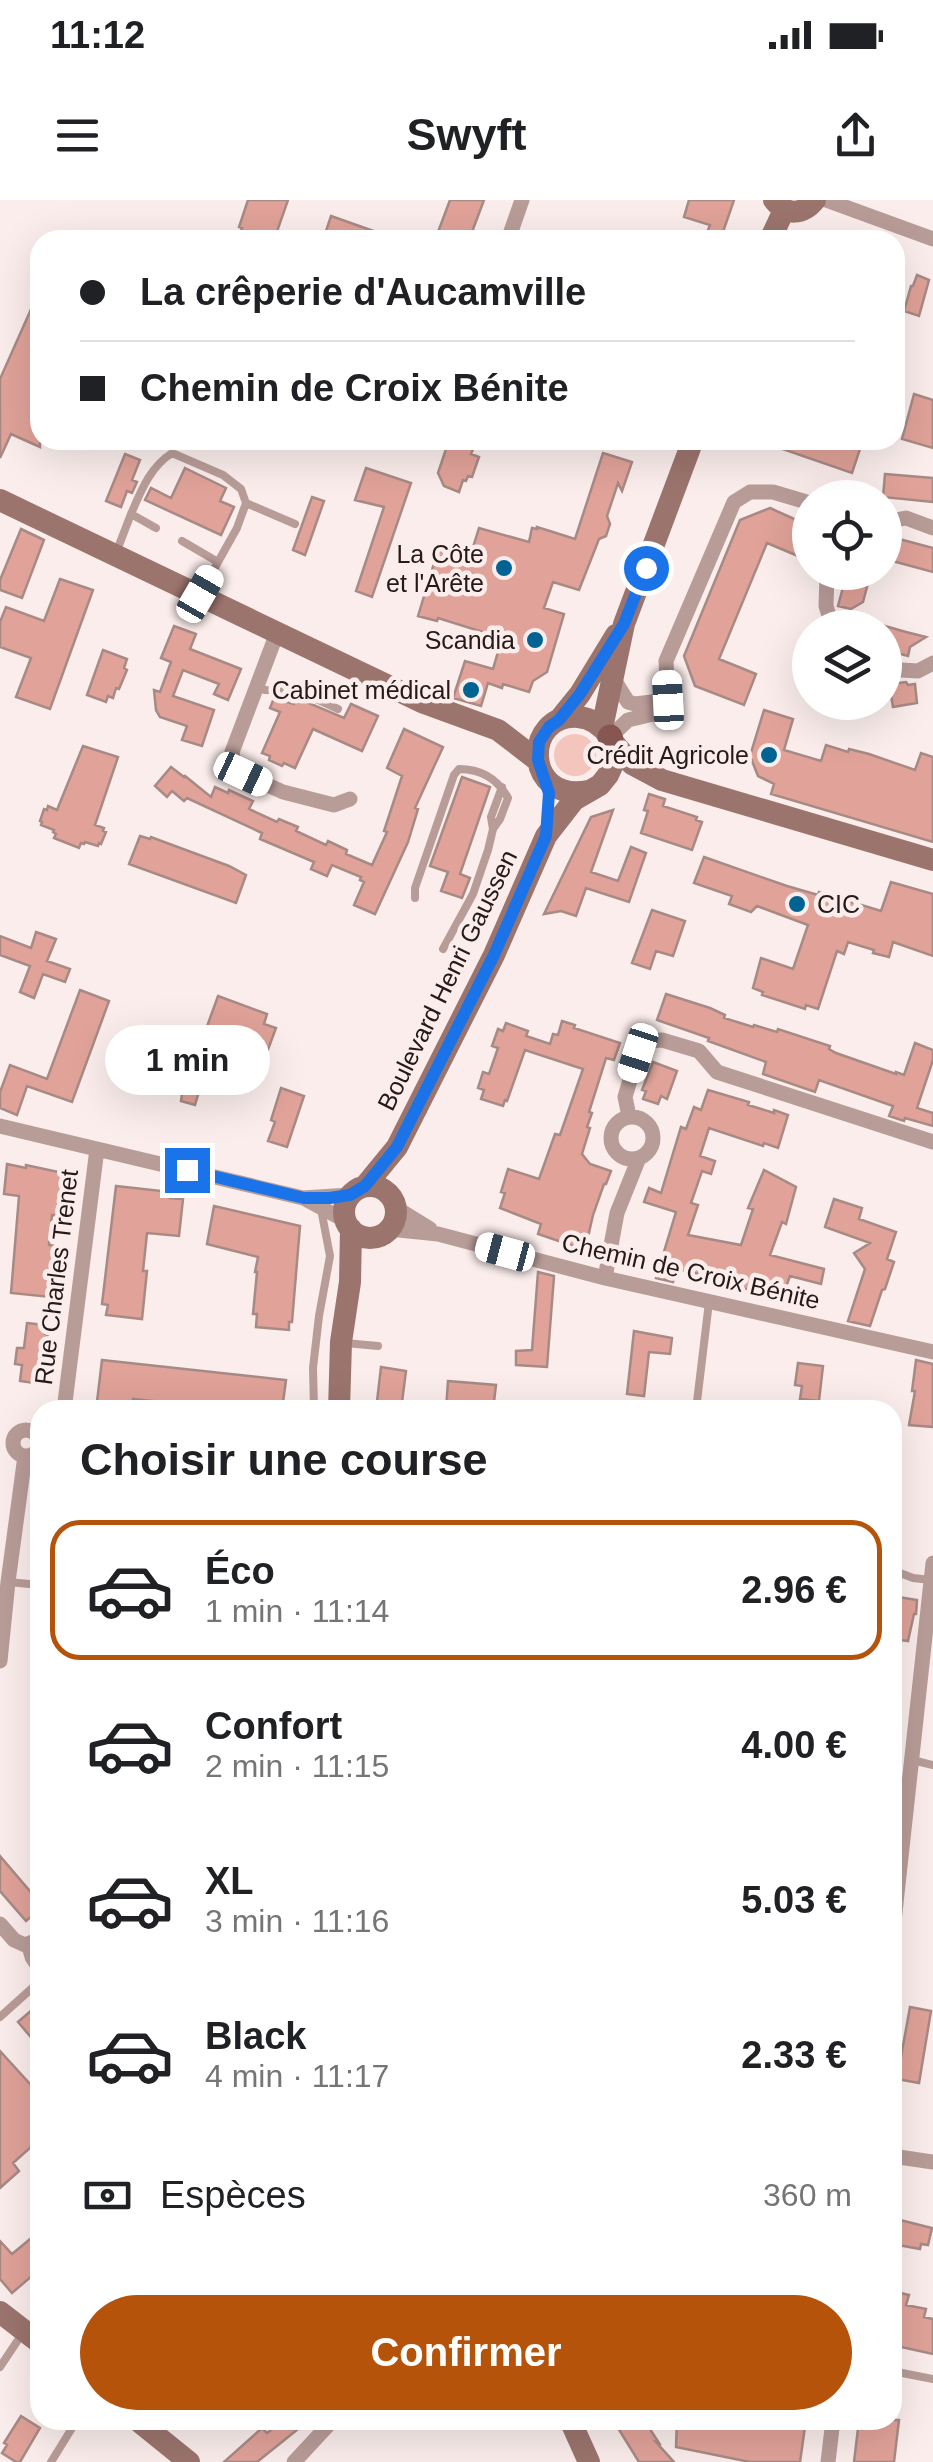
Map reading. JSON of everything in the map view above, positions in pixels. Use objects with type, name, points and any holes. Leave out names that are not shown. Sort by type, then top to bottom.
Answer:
[{"type":"street","points":[[512,230],[522,200]]},
{"type":"street","points":[[773,230],[779,205],[799,212],[815,200]]},
{"type":"street","points":[[826,200],[933,239]]},
{"type":"street","points":[[594,788],[608,776],[613,764],[614,752],[608,735],[613,678],[624,624],[687,450]]},
{"type":"street","points":[[608,735],[628,720],[653,714],[668,700],[666,661],[734,502],[750,492],[773,492],[792,498]]},
{"type":"street","points":[[0,500],[424,703],[498,730],[565,792],[629,778],[662,780]]},
{"type":"street","points":[[902,519],[933,528]]},
{"type":"street","points":[[542,770],[539,742],[580,694],[624,624]]},
{"type":"street","points":[[277,633],[232,752],[234,764],[243,774],[283,792],[334,805],[350,798]]},
{"type":"street","points":[[902,670],[918,671],[933,663]]},
{"type":"street","points":[[613,678],[628,702],[668,700]]},
{"type":"street","points":[[498,730],[582,717],[608,735],[632,764],[662,780],[933,860]]},
{"type":"street","name":"Boulevard Henri Gaussen","points":[[542,770],[549,793],[546,836]]},
{"type":"street","name":"Boulevard Henri Gaussen","points":[[357,1191],[397,1147],[494,955],[546,836],[574,800],[594,788]]},
{"type":"street","points":[[628,1116],[624,1096],[638,1053],[648,1041],[662,1040],[700,1051],[717,1072],[933,1142]]},
{"type":"street","points":[[628,1116],[646,1121],[654,1137],[647,1154],[639,1158],[619,1155],[610,1138],[612,1128],[628,1116]]},
{"type":"street","points":[[0,1126],[304,1198],[366,1238],[390,1217]]},
{"type":"street","name":"Boulevard Henri Gaussen","points":[[390,1217],[397,1147]]},
{"type":"street","name":"Rue Charles Trenet","points":[[65,1400],[97,1149]]},
{"type":"street","points":[[606,1278],[617,1213],[639,1158]]},
{"type":"street","points":[[304,1198],[380,1188],[390,1217]]},
{"type":"street","points":[[339,1400],[341,1342],[350,1282],[344,1208],[357,1191]]},
{"type":"street","points":[[350,1282],[390,1217]]},
{"type":"street","name":"Chemin de Croix Bénite","points":[[390,1217],[438,1234],[606,1278],[933,1352]]},
{"type":"street","points":[[7,1437],[18,1452],[30,1454]]},
{"type":"street","points":[[0,1662],[25,1456]]},
{"type":"street","points":[[902,1805],[912,1760],[932,1572]]},
{"type":"street","points":[[0,1924],[14,1940],[30,1942]]},
{"type":"street","points":[[902,2157],[933,2162]]},
{"type":"street","points":[[0,2312],[30,2335]]},
{"type":"street","points":[[148,2430],[183,2460]]},
{"type":"street","points":[[294,2462],[324,2430]]},
{"type":"street","points":[[574,2430],[588,2462]]},
{"type":"street","points":[[828,2462],[832,2430]]},
{"type":"lane","points":[[116,555],[143,486],[160,461],[172,454],[223,475],[242,489],[246,504],[200,594]]},
{"type":"lane","points":[[246,504],[294,524]]},
{"type":"lane","points":[[131,514],[156,528]]},
{"type":"lane","points":[[182,541],[218,562]]},
{"type":"lane","points":[[256,686],[264,690],[299,691],[338,709]]},
{"type":"lane","points":[[415,898],[415,888],[454,775],[459,769],[474,769],[491,778],[508,798],[493,829],[473,894],[443,950]]},
{"type":"lane","points":[[314,1400],[313,1368],[330,1256],[322,1209]]},
{"type":"lane","points":[[697,1400],[709,1302]]},
{"type":"lane","points":[[341,1342],[378,1346]]},
{"type":"lane","points":[[902,1574],[913,1578],[932,1572]]},
{"type":"lane","points":[[8,1582],[30,1583]]},
{"type":"lane","points":[[912,1760],[933,1764]]},
{"type":"lane","points":[[0,2017],[30,1988]]},
{"type":"lane","points":[[0,2367],[30,2339]]},
{"type":"lane","points":[[902,2373],[933,2379]]},
{"type":"lane","points":[[51,2462],[71,2430]]},
{"type":"shaded area","points":[[575,734],[590,740],[596,755],[590,770],[575,776],[560,770],[554,755],[560,740]]},
{"type":"building","points":[[248,200],[288,200],[278,230],[239,227]]},
{"type":"building","points":[[450,200],[484,200],[473,230],[439,230]]},
{"type":"building","points":[[689,200],[734,200],[724,230],[708,230],[710,225],[684,217]]},
{"type":"building","points":[[331,216],[370,230],[326,230]]},
{"type":"building","points":[[917,275],[929,280],[919,316],[905,311]]},
{"type":"building","points":[[30,312],[30,443],[11,434],[0,458],[0,379]]},
{"type":"building","points":[[914,394],[933,400],[933,448],[905,440]]},
{"type":"building","points":[[446,450],[473,450],[471,454],[479,457],[472,477],[463,480],[459,492],[444,486],[438,473]]},
{"type":"building","points":[[785,450],[860,450],[852,473]]},
{"type":"building","points":[[603,453],[632,462],[622,491],[618,483],[607,516],[610,524],[606,536],[599,539],[579,590],[553,582],[544,608],[564,614],[547,672],[533,681],[529,692],[488,683],[481,706],[453,698],[465,661],[493,669],[502,638],[438,618],[437,621],[418,616],[438,550],[469,560],[479,528],[529,542],[532,528],[537,527],[575,539]]},
{"type":"building","points":[[125,454],[140,460],[132,480],[137,482],[132,493],[127,491],[121,507],[106,501]]},
{"type":"building","points":[[185,468],[226,488],[220,501],[234,507],[221,535],[145,500],[151,488],[171,498]]},
{"type":"building","points":[[366,468],[411,483],[372,597],[356,591],[384,507],[355,500]]},
{"type":"building","points":[[885,474],[933,478],[933,502],[902,499],[902,480],[884,480]]},
{"type":"building","points":[[312,497],[324,501],[305,555],[293,550]]},
{"type":"building","points":[[770,508],[792,518],[792,553],[767,543],[719,659],[756,674],[744,705],[695,686],[684,656],[740,520]]},
{"type":"building","points":[[21,529],[44,540],[22,598],[0,590],[0,580]]},
{"type":"building","points":[[902,540],[933,548],[933,572],[902,564]]},
{"type":"building","points":[[60,579],[93,590],[50,709],[16,697],[31,658],[0,647],[0,622],[6,607],[44,621]]},
{"type":"building","points":[[842,590],[866,590],[863,602],[851,609],[838,606]]},
{"type":"building","points":[[174,626],[196,634],[190,649],[241,669],[228,700],[214,694],[219,684],[183,670],[173,696],[214,710],[202,746],[182,740],[187,726],[160,717],[156,710],[154,690],[160,692],[171,662],[161,658]]},
{"type":"building","points":[[902,631],[926,637],[910,647],[908,656],[902,654]]},
{"type":"building","points":[[103,650],[127,659],[119,689],[106,702],[87,695]]},
{"type":"building","points":[[902,682],[915,684],[917,703],[902,706]]},
{"type":"building","points":[[274,698],[294,704],[297,698],[344,718],[351,704],[378,716],[362,751],[313,729],[295,768],[284,763],[282,766],[262,753],[280,712],[270,708]]},
{"type":"building","points":[[764,710],[793,720],[784,750],[821,761],[826,745],[915,770],[921,753],[933,757],[933,842],[771,794],[774,784],[758,776],[750,756]]},
{"type":"building","points":[[404,729],[443,747],[415,808],[418,809],[408,842],[375,914],[354,905],[364,882],[361,877],[332,865],[327,876],[311,869],[314,862],[260,839],[262,833],[187,798],[184,801],[172,791],[167,797],[155,786],[171,767],[211,797],[215,787],[228,793],[229,790],[253,801],[249,809],[298,827],[296,831],[326,845],[328,841],[372,865],[387,832],[384,831],[402,776],[387,768]]},
{"type":"building","points":[[83,746],[118,757],[95,825],[106,832],[101,844],[85,842],[79,848],[54,838],[54,830],[40,821],[48,806],[57,810]]},
{"type":"building","points":[[462,777],[490,787],[460,874],[470,878],[462,898],[441,891],[448,872],[430,866]]},
{"type":"building","points":[[649,794],[665,799],[663,806],[702,822],[692,850],[641,833]]},
{"type":"building","points":[[613,810],[591,872],[618,881],[631,847],[646,853],[629,902],[586,888],[576,916],[561,911],[544,914],[591,817]]},
{"type":"building","points":[[140,836],[246,875],[236,903],[129,864]]},
{"type":"building","points":[[704,857],[787,886],[881,911],[891,882],[933,894],[933,956],[893,942],[889,957],[848,942],[844,954],[837,951],[818,1009],[806,1005],[805,1009],[762,995],[753,988],[761,958],[793,969],[808,925],[757,906],[751,912],[729,904],[732,896],[694,883]]},
{"type":"building","points":[[652,910],[685,921],[673,956],[656,951],[650,969],[632,963]]},
{"type":"building","points":[[36,932],[56,939],[47,961],[70,969],[65,982],[43,974],[34,998],[20,992],[30,966],[0,955],[0,936],[31,948]]},
{"type":"building","points":[[80,990],[109,1001],[72,1102],[27,1086],[17,1115],[0,1108],[0,1092],[10,1065],[47,1079]]},
{"type":"building","points":[[666,994],[710,1008],[725,1015],[724,1018],[777,1032],[778,1029],[830,1046],[836,1053],[896,1074],[904,1075],[915,1043],[933,1050],[917,1108],[933,1113],[933,1126],[889,1116],[893,1106],[819,1080],[815,1092],[763,1074],[766,1062],[657,1020]]},
{"type":"building","points":[[218,996],[267,1014],[264,1024],[276,1028],[266,1055],[205,1032]]},
{"type":"building","points":[[562,1021],[620,1043],[614,1060],[606,1058],[589,1112],[590,1128],[582,1154],[590,1164],[611,1171],[593,1215],[585,1250],[538,1234],[541,1224],[500,1208],[508,1169],[539,1179],[555,1134],[560,1135],[583,1069],[525,1050],[503,1106],[481,1099],[484,1090],[478,1088],[483,1072],[489,1074],[498,1048],[492,1046],[498,1029],[503,1031],[506,1023],[528,1031],[526,1036],[550,1044]]},
{"type":"building","points":[[162,1049],[207,1065],[195,1105],[181,1101],[182,1094],[150,1083]]},
{"type":"building","points":[[653,1062],[677,1071],[667,1099],[661,1096],[658,1104],[643,1099],[646,1091],[642,1090]]},
{"type":"building","points":[[281,1088],[304,1096],[287,1147],[268,1141]]},
{"type":"building","points":[[708,1090],[788,1115],[778,1148],[709,1128],[700,1156],[715,1161],[711,1174],[702,1171],[691,1203],[698,1205],[688,1235],[741,1245],[753,1209],[748,1208],[764,1170],[796,1187],[786,1224],[782,1222],[770,1255],[824,1269],[821,1284],[790,1276],[782,1298],[677,1269],[673,1282],[656,1278],[676,1212],[644,1202],[649,1188],[661,1193],[681,1127],[686,1129],[694,1107],[701,1110]]},
{"type":"building","points":[[7,1164],[63,1173],[59,1216],[52,1215],[49,1245],[56,1246],[50,1297],[11,1293],[19,1196],[4,1194]]},
{"type":"building","points":[[116,1186],[171,1192],[170,1198],[183,1199],[179,1236],[147,1233],[142,1319],[106,1315],[108,1305],[102,1304]]},
{"type":"building","points":[[834,1199],[862,1208],[859,1219],[896,1232],[887,1259],[894,1262],[870,1326],[848,1321],[865,1269],[854,1253],[870,1243],[825,1227]]},
{"type":"building","points":[[214,1206],[300,1226],[289,1330],[256,1327],[257,1314],[253,1314],[258,1257],[207,1244]]},
{"type":"building","points":[[538,1272],[554,1276],[547,1367],[516,1365],[516,1351],[532,1350]]},
{"type":"building","points":[[27,1323],[46,1325],[42,1384],[20,1381],[22,1365],[15,1364],[17,1348],[24,1348]]},
{"type":"building","points":[[634,1331],[672,1338],[670,1354],[649,1352],[644,1396],[627,1394]]},
{"type":"building","points":[[102,1360],[286,1380],[283,1400],[97,1400]]},
{"type":"building","points":[[916,1360],[933,1364],[933,1427],[909,1425]]},
{"type":"building","points":[[798,1363],[823,1366],[819,1400],[800,1399],[802,1386],[795,1385]]},
{"type":"building","points":[[381,1367],[406,1371],[402,1400],[377,1400]]},
{"type":"building","points":[[448,1381],[496,1385],[494,1400],[447,1400]]},
{"type":"building","points":[[902,1598],[917,1600],[908,1641],[902,1640]]},
{"type":"building","points":[[0,1856],[30,1891],[30,1918],[26,1921],[0,1891]]},
{"type":"building","points":[[910,2007],[931,2011],[919,2083],[902,2080],[902,2051]]},
{"type":"building","points":[[30,2012],[30,2036],[18,2022]]},
{"type":"building","points":[[0,2051],[30,2084],[30,2148],[13,2163],[19,2171],[0,2188]]},
{"type":"building","points":[[902,2220],[932,2228],[928,2245],[921,2244],[920,2249],[902,2246]]},
{"type":"building","points":[[30,2239],[30,2278],[12,2293],[0,2279],[0,2241],[12,2254]]},
{"type":"building","points":[[902,2293],[909,2295],[906,2305],[926,2309],[924,2317],[933,2319],[933,2354],[902,2347]]},
{"type":"building","points":[[21,2416],[30,2422],[30,2430],[39,2430],[20,2462],[2,2453],[7,2445],[4,2443]]},
{"type":"building","points":[[260,2430],[267,2433],[297,2430],[257,2462],[224,2462]]},
{"type":"building","points":[[619,2430],[651,2430],[674,2462],[639,2462]]},
{"type":"building","points":[[677,2430],[805,2430],[800,2462],[750,2462],[676,2447]]},
{"type":"building","points":[[858,2430],[898,2430],[894,2462],[854,2462]]},
{"type":"place","name":"La Côte et l'Arête","points":[[504,568]]},
{"type":"place","name":"Scandia","points":[[535,640]]},
{"type":"place","name":"Cabinet médical","points":[[471,690]]},
{"type":"place","name":"Crédit Agricole","points":[[769,755]]},
{"type":"place","name":"CIC","points":[[797,904]]},
{"type":"route","points":[[187,1170],[304,1198],[329,1198],[350,1195],[365,1186],[397,1147],[494,955],[546,836],[549,793],[538,760],[539,742],[580,694],[624,624],[646,568]]}]
